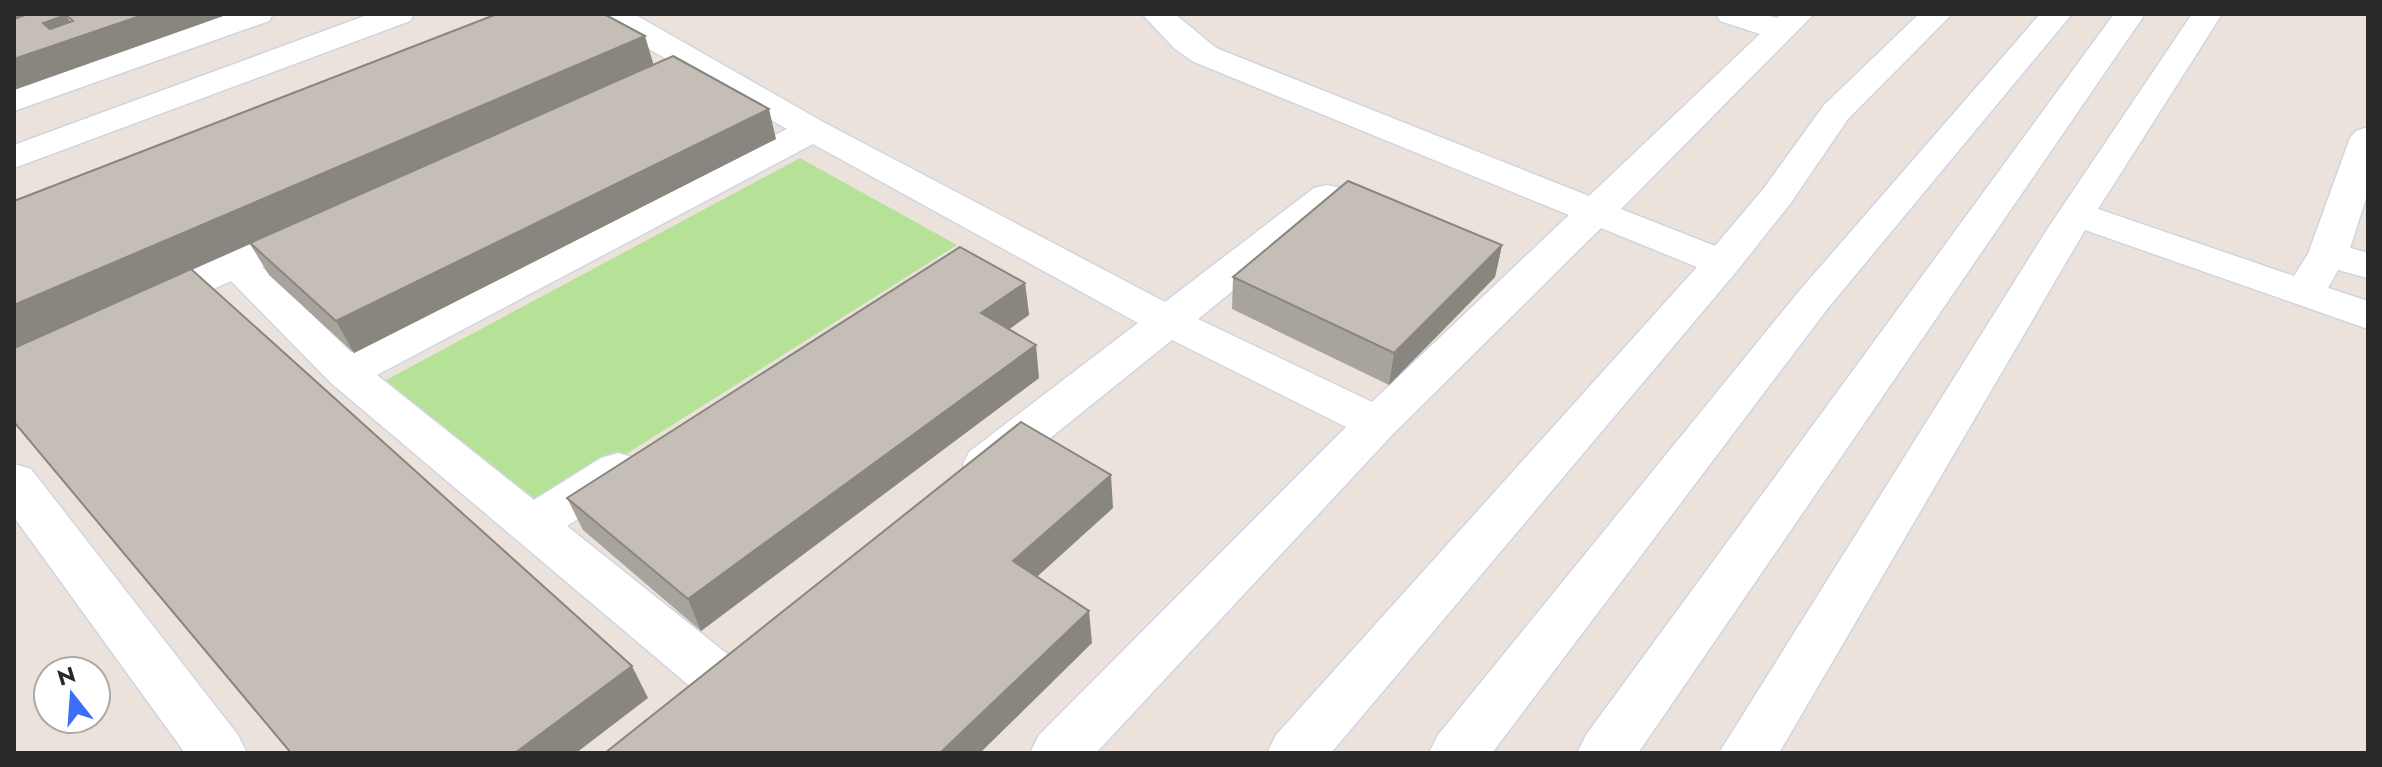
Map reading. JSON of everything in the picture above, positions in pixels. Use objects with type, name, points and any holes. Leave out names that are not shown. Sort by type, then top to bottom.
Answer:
[{"type":"street","points":[[14,101],[258,14]]},
{"type":"street","points":[[14,157],[399,14]]},
{"type":"street","points":[[612,14],[813,130],[1166,320],[1377,423]]},
{"type":"street","points":[[1157,14],[1186,42],[1205,55],[1722,263]]},
{"type":"street","points":[[1731,14],[1790,22]]},
{"type":"street","points":[[1296,753],[1722,263],[1777,196],[1836,112],[1937,14]]},
{"type":"street","points":[[1458,753],[1814,299],[2057,14]]},
{"type":"street","points":[[1606,753],[2130,14]]},
{"type":"street","points":[[1748,753],[2076,214],[2207,14]]},
{"type":"street","points":[[1059,753],[1377,423],[1790,22]]},
{"type":"street","points":[[647,79],[690,59]]},
{"type":"street","points":[[346,373],[813,130]]},
{"type":"street","points":[[2304,293],[2328,254],[2368,138]]},
{"type":"street","points":[[954,489],[1327,196]]},
{"type":"street","points":[[111,320],[349,213]]},
{"type":"street","points":[[2076,214],[2368,316]]},
{"type":"street","points":[[957,253],[997,227]]},
{"type":"street","points":[[2328,254],[2368,266]]},
{"type":"street","points":[[236,264],[346,373],[531,525],[700,691],[755,647]]},
{"type":"street","points":[[531,525],[651,449]]},
{"type":"street","points":[[14,481],[218,753]]},
{"type":"green space","points":[[800,158],[957,245],[536,511],[386,380]]},
{"type":"building","points":[[28,14],[146,14],[14,59],[14,19]],"holes":[[[66,15],[73,21],[50,29],[43,23]]]},
{"type":"building","points":[[497,14],[604,14],[645,36],[14,305],[14,201]]},
{"type":"building","points":[[673,56],[769,109],[336,321],[250,243]]},
{"type":"building","points":[[1348,181],[1502,245],[1394,353],[1233,277]]},
{"type":"building","points":[[960,247],[1025,283],[981,313],[1036,345],[688,599],[567,498]]},
{"type":"building","points":[[191,269],[632,666],[515,753],[291,753],[14,422],[14,348]]},
{"type":"building","points":[[1021,422],[1111,475],[1013,561],[1089,611],[940,753],[605,753]]}]
